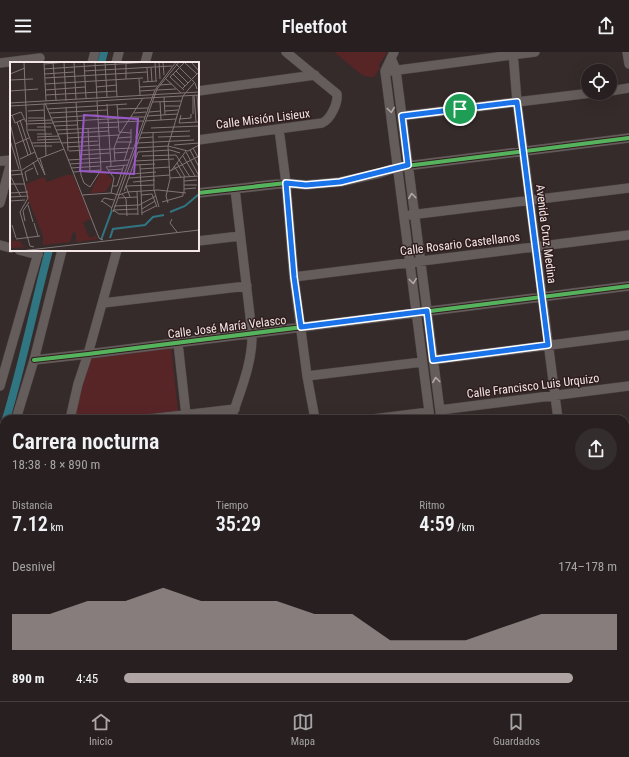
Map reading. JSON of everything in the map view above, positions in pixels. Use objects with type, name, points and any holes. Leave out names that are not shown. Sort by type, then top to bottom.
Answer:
[{"type":"street","points":[[92,62],[95,52]]},
{"type":"street","points":[[116,62],[119,52]]},
{"type":"street","points":[[145,62],[148,52]]},
{"type":"street","points":[[286,52],[315,75]]},
{"type":"street","points":[[386,71],[513,53],[535,52]]},
{"type":"street","points":[[627,52],[629,64]]},
{"type":"street","name":"Avenida Cruz Medina","points":[[513,53],[517,102],[557,415]]},
{"type":"street","points":[[393,55],[440,414]]},
{"type":"street","points":[[393,55],[386,71],[422,362],[430,415]]},
{"type":"street","points":[[0,63],[40,58]]},
{"type":"street","points":[[199,91],[315,75]]},
{"type":"street","name":"Calle Misión Lisieux","points":[[199,140],[322,123],[326,121],[329,118],[337,100],[337,94],[315,75]]},
{"type":"street","points":[[617,90],[629,88]]},
{"type":"street","points":[[402,116],[581,94]]},
{"type":"street","points":[[279,129],[286,183],[294,277],[313,415]]},
{"type":"street","points":[[199,193],[286,183],[306,185],[340,182],[408,165],[629,138]]},
{"type":"street","points":[[0,203],[10,165]]},
{"type":"street","points":[[404,216],[629,188]]},
{"type":"street","points":[[233,415],[250,358],[252,346],[252,333],[235,189]]},
{"type":"street","name":"Calle Rosario Castellanos","points":[[294,277],[629,235]]},
{"type":"street","points":[[199,241],[240,236]]},
{"type":"street","points":[[0,245],[10,248]]},
{"type":"street","points":[[17,415],[34,360],[62,251]]},
{"type":"street","points":[[71,415],[78,384],[119,251]]},
{"type":"street","points":[[0,386],[4,359],[38,252]]},
{"type":"street","points":[[102,303],[246,286]]},
{"type":"street","name":"Calle José María Velasco","points":[[34,360],[629,286]]},
{"type":"street","points":[[433,360],[629,335]]},
{"type":"street","points":[[178,343],[186,415],[235,409]]},
{"type":"street","points":[[307,376],[422,362]]},
{"type":"street","name":"Calle Francisco Luis Urquizo","points":[[440,414],[629,386]]},
{"type":"shaded area","points":[[334,52],[387,52],[374,77],[368,77],[362,75]]},
{"type":"shaded area","points":[[171,346],[178,411],[142,415],[70,415],[90,357]]},
{"type":"waterway","points":[[101,62],[104,52]]},
{"type":"waterway","points":[[7,415],[49,251]]},
{"type":"cycle path","points":[[199,193],[286,183],[306,185],[340,182],[380,173],[398,167],[629,138]]},
{"type":"cycle path","points":[[34,360],[629,286]]},
{"type":"route","points":[[517,102],[548,345],[433,360],[427,311],[301,327],[294,277],[286,183],[306,185],[340,182],[408,165],[402,116],[460,109],[517,102]]}]
